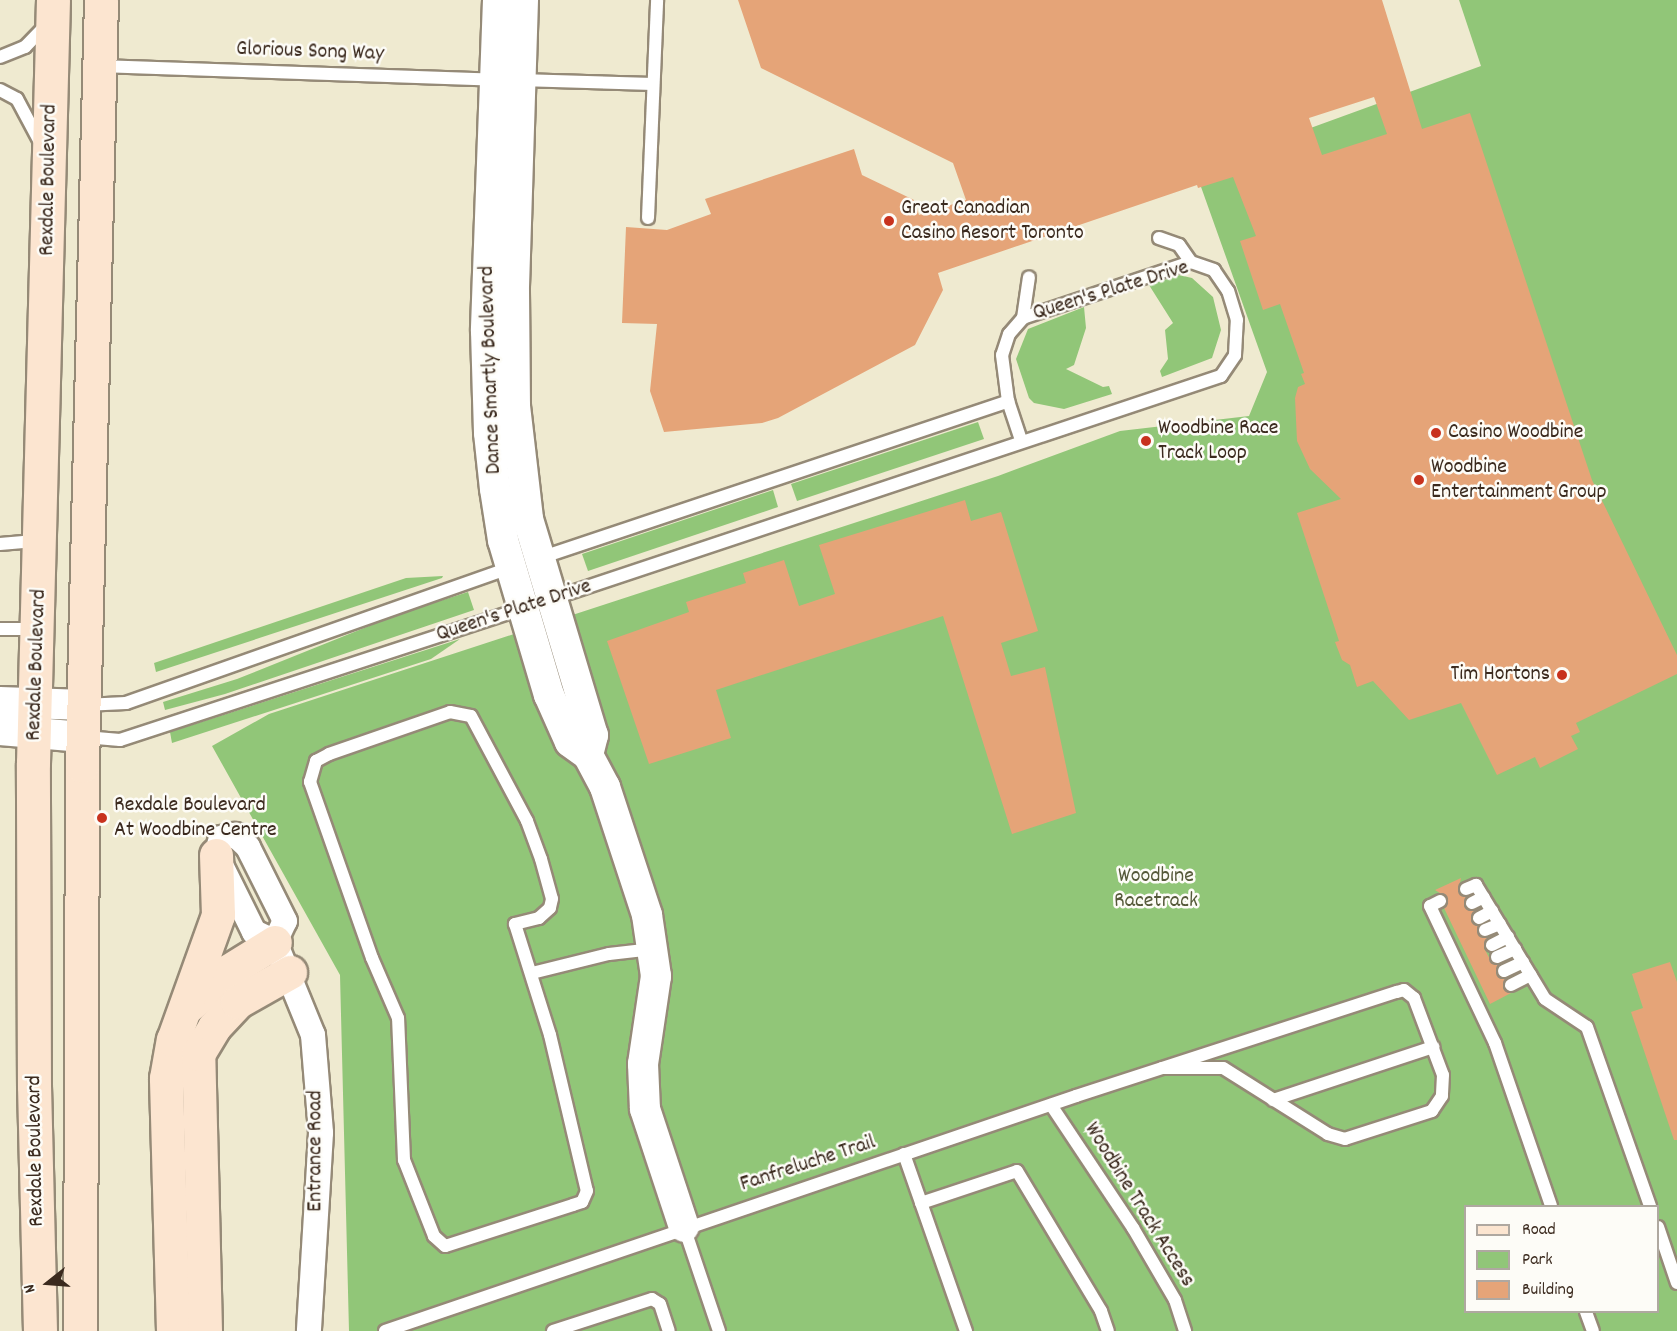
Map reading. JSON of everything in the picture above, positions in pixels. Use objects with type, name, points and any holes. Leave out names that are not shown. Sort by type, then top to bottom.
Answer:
[{"type":"main road","name":"Rexdale Boulevard","points":[[80,1331],[78,1090],[83,721],[101,0]]},
{"type":"main road","name":"Rexdale Boulevard","points":[[40,1331],[34,1086],[35,718],[42,541],[51,163],[52,9]]},
{"type":"main road","points":[[173,1331],[166,1078],[173,1040],[188,1006],[218,915],[216,855]]},
{"type":"main road","points":[[188,1006],[228,972],[275,942]]},
{"type":"main road","points":[[205,1331],[198,1054],[214,1027],[237,1002],[290,972]]},
{"type":"main road","points":[[34,1086],[56,1082],[78,1090]]},
{"type":"street","name":"Dance Smartly Boulevard","points":[[498,0],[507,80],[515,406],[528,519],[523,608],[552,703],[570,742],[588,755],[604,787],[626,848],[655,948],[656,976],[643,1064],[645,1109],[684,1227]]},
{"type":"street","name":"Dance Smartly Boulevard","points":[[507,80],[523,0]]},
{"type":"street","name":"Dance Smartly Boulevard","points":[[526,563],[552,598],[593,735],[588,755]]},
{"type":"street","name":"Queen's Plate Drive","points":[[0,702],[35,718],[83,721]]},
{"type":"street","name":"Queen's Plate Drive","points":[[0,730],[35,718]]},
{"type":"street","points":[[216,855],[216,846],[228,835],[240,838],[248,847],[285,921],[275,942]]},
{"type":"street","name":"Entrance Road","points":[[216,855],[254,932],[275,942],[290,972],[313,1035],[321,1133],[309,1331]]},
{"type":"lane","points":[[648,218],[657,0]]},
{"type":"lane","points":[[0,57],[38,37],[52,9]]},
{"type":"lane","name":"Glorious Song Way","points":[[99,66],[653,84]]},
{"type":"lane","points":[[0,90],[17,99],[51,163]]},
{"type":"lane","points":[[1159,238],[1179,245],[1191,262]]},
{"type":"lane","name":"Queen's Plate Drive","points":[[83,721],[120,740],[523,608],[1021,440],[1221,376],[1235,355],[1237,320],[1228,291],[1214,270],[1191,262],[1023,318],[1009,334],[1002,355],[1008,401],[1021,440]]},
{"type":"lane","points":[[1023,318],[1029,277]]},
{"type":"lane","name":"Queen's Plate Drive","points":[[83,721],[126,703],[526,563],[1008,401]]},
{"type":"lane","points":[[0,544],[42,541]]},
{"type":"lane","points":[[0,629],[38,629]]},
{"type":"lane","points":[[450,711],[471,716],[527,821],[552,899],[545,914],[515,924],[532,973],[585,1197],[573,1205],[445,1246],[434,1236],[404,1160],[398,1018],[372,958],[313,794],[310,782],[316,761],[450,711]]},
{"type":"lane","points":[[1466,889],[1476,885],[1545,999],[1587,1027],[1650,1205]]},
{"type":"lane","points":[[1472,903],[1484,897]]},
{"type":"lane","points":[[1435,903],[1481,1000],[1551,1205]]},
{"type":"lane","points":[[1479,918],[1492,911]]},
{"type":"lane","points":[[1485,930],[1500,924]]},
{"type":"lane","points":[[1492,945],[1508,937]]},
{"type":"lane","points":[[532,973],[609,954],[655,948]]},
{"type":"lane","points":[[1497,957],[1515,949]]},
{"type":"lane","points":[[1504,971],[1523,962]]},
{"type":"lane","points":[[1510,985],[1531,975]]},
{"type":"lane","points":[[904,1154],[1162,1068],[1404,990],[1414,998],[1443,1075],[1442,1096],[1432,1111],[1364,1135],[1345,1139],[1328,1134],[1223,1068],[1162,1068]]},
{"type":"lane","points":[[1273,1100],[1432,1047]]},
{"type":"lane","name":"Woodbine Track Access","points":[[1051,1105],[1133,1228],[1174,1300],[1185,1331]]},
{"type":"lane","name":"Fanfreluche Trail","points":[[385,1331],[684,1227],[904,1154],[966,1331]]},
{"type":"lane","points":[[921,1203],[1017,1171],[1101,1311],[1108,1331]]},
{"type":"lane","name":"Dance Smartly Boulevard","points":[[684,1227],[719,1331]]},
{"type":"lane","points":[[1659,1230],[1677,1283]]},
{"type":"lane","points":[[553,1331],[652,1299],[660,1304],[669,1331]]},
{"type":"lane","points":[[1587,1313],[1593,1331]]},
{"type":"green space","name":"Woodbine Racetrack","points":[[1459,0],[1677,0],[1677,1331],[349,1331],[340,975],[212,746],[269,714],[998,476],[1120,431],[1249,416],[1267,372],[1195,170],[1481,66]]},
{"type":"green space","points":[[1179,275],[1192,278],[1213,297],[1221,330],[1212,358],[1162,377],[1160,371],[1168,359],[1165,330],[1173,323],[1149,285]]},
{"type":"green space","points":[[1084,307],[1086,328],[1074,365],[1066,369],[1103,387],[1109,386],[1112,394],[1064,409],[1034,403],[1029,398],[1016,359],[1028,329]]},
{"type":"green space","points":[[978,422],[984,439],[797,501],[791,484]]},
{"type":"green space","points":[[773,490],[778,507],[588,571],[582,554]]},
{"type":"green space","points":[[443,576],[156,672],[154,663],[406,578]]},
{"type":"green space","points":[[468,592],[474,610],[225,694],[165,710],[163,702],[237,679],[399,614]]},
{"type":"green space","points":[[460,639],[431,659],[172,743],[170,732]]},
{"type":"building","points":[[738,0],[1382,0],[1422,129],[1470,113],[1592,480],[1677,655],[1677,674],[1576,723],[1580,732],[1571,736],[1578,749],[1540,768],[1535,757],[1497,775],[1461,703],[1409,720],[1373,681],[1357,687],[1350,665],[1342,660],[1335,642],[1339,641],[1297,513],[1341,499],[1310,469],[1297,441],[1295,398],[1298,387],[1305,384],[1301,374],[1304,373],[1280,304],[1263,310],[1240,241],[1256,236],[1233,177],[1198,188],[1197,185],[938,273],[943,290],[915,345],[778,418],[762,423],[664,432],[650,391],[657,324],[622,323],[626,227],[667,230],[711,214],[705,199],[854,149],[862,175],[914,200],[919,215],[966,200],[953,163],[761,68]],"holes":[[[1374,97],[1387,134],[1322,155],[1309,118]]]},
{"type":"building","points":[[965,500],[971,521],[1001,512],[1038,631],[1001,643],[1011,676],[1045,667],[1076,813],[1012,834],[943,616],[716,690],[731,738],[649,764],[607,641],[689,612],[686,602],[746,583],[743,573],[784,560],[799,606],[835,594],[819,545]]},
{"type":"building","points":[[1461,878],[1458,891],[1467,897],[1464,906],[1476,910],[1472,921],[1478,926],[1479,936],[1488,938],[1484,948],[1492,963],[1499,965],[1496,974],[1506,979],[1503,988],[1511,993],[1490,1004],[1444,908],[1448,898],[1435,890]]},
{"type":"building","points":[[1670,962],[1677,982],[1677,1140],[1674,1140],[1631,1012],[1643,1008],[1632,974]]},
{"type":"place","name":"Great Canadian Casino Resort Toronto","points":[[889,221]]},
{"type":"place","name":"Casino Woodbine","points":[[1436,433]]},
{"type":"place","name":"Woodbine Race Track Loop","points":[[1146,441]]},
{"type":"place","name":"Woodbine Entertainment Group","points":[[1419,480]]},
{"type":"place","name":"Tim Hortons","points":[[1562,675]]},
{"type":"place","name":"Rexdale Boulevard At Woodbine Centre","points":[[102,818]]}]
